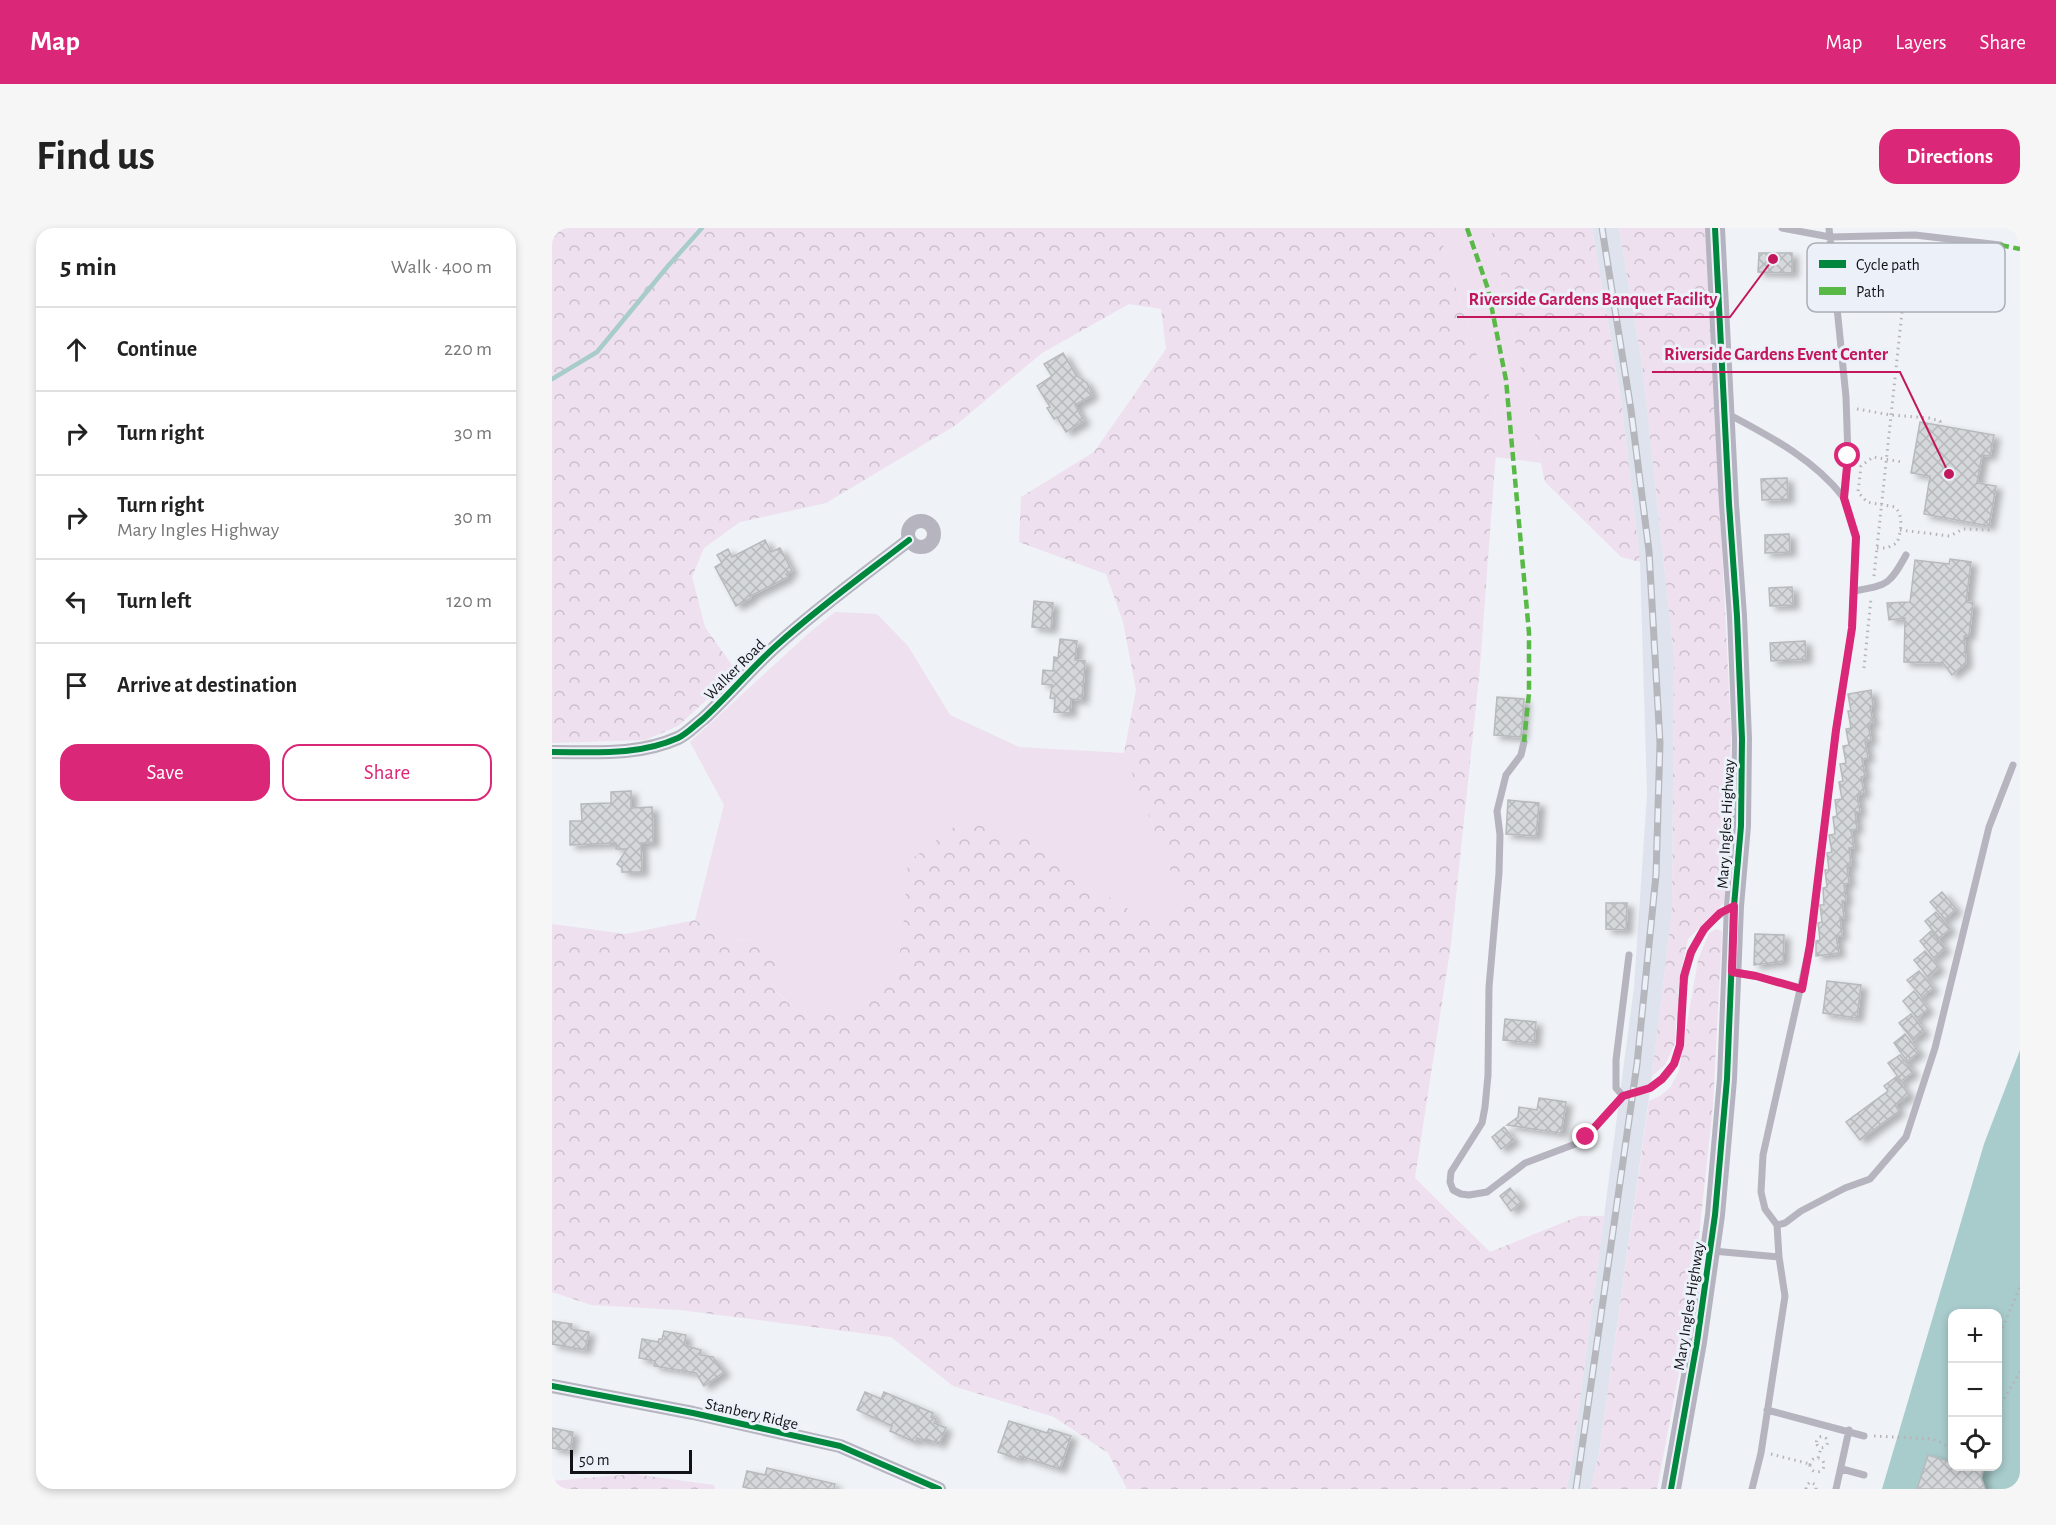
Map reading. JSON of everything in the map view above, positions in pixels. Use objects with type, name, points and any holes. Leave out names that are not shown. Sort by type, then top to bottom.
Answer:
[{"type":"street","name":"Mary Ingles Highway","points":[[1671,1489],[1711,1250],[1726,1079],[1734,906],[1741,826],[1742,739],[1737,616],[1715,228]]},
{"type":"street","name":"Walker Road","points":[[552,752],[633,751],[679,738],[716,707],[775,646],[807,618],[909,540]]},
{"type":"street","name":"Stanbery Ridge","points":[[552,1386],[693,1413],[840,1446],[939,1489]]},
{"type":"lane","points":[[1782,228],[1830,237],[1910,235],[1982,243]]},
{"type":"lane","points":[[1829,228],[1831,243]]},
{"type":"lane","points":[[1837,312],[1848,456],[1844,498]]},
{"type":"lane","points":[[1724,412],[1799,455],[1829,478],[1844,498],[1856,537],[1852,628],[1836,730],[1810,945],[1802,989],[1763,1155],[1761,1192],[1766,1209],[1777,1225],[1785,1296],[1761,1452],[1752,1489]]},
{"type":"lane","points":[[1854,591],[1882,586],[1896,574],[1906,555]]},
{"type":"lane","points":[[1524,742],[1521,755],[1506,775],[1497,811],[1500,835],[1499,873],[1489,987],[1488,1075],[1485,1107],[1482,1123],[1451,1172],[1450,1182],[1453,1190],[1469,1195],[1487,1192],[1524,1162],[1578,1143],[1623,1096],[1650,1088],[1662,1079],[1674,1064],[1680,1045],[1684,976],[1691,952],[1704,929],[1720,913],[1734,906]]},
{"type":"lane","points":[[1777,1225],[1785,1223],[1801,1211],[1845,1188],[1870,1179],[1906,1137],[1935,1048],[1989,826],[2013,765]]},
{"type":"lane","points":[[1623,1096],[1616,1088],[1616,1060],[1629,955]]},
{"type":"lane","points":[[1732,972],[1802,989]]},
{"type":"lane","points":[[1711,1250],[1779,1257]]},
{"type":"lane","points":[[1767,1410],[1849,1430],[1864,1436]]},
{"type":"lane","points":[[1836,1489],[1849,1430]]},
{"type":"lane","points":[[1842,1469],[1864,1475]]},
{"type":"path","points":[[1909,243],[1910,235]]},
{"type":"path","points":[[1864,668],[1902,312]]},
{"type":"path","points":[[1846,407],[1891,415],[1929,418],[1940,421],[1941,426]]},
{"type":"path","points":[[1877,548],[1887,548],[1897,543],[1901,519],[1898,509],[1867,502],[1858,492],[1861,466],[1873,458],[1902,462]]},
{"type":"path","points":[[1900,530],[1950,536],[1963,529],[1990,530]]},
{"type":"path","points":[[2002,1329],[2020,1286]]},
{"type":"path","points":[[2002,1401],[2020,1372]]},
{"type":"path","points":[[1864,1436],[1933,1439],[1948,1446]]},
{"type":"path","points":[[1818,1458],[1821,1448]]},
{"type":"path","points":[[1761,1452],[1810,1464],[1814,1472],[1820,1472],[1824,1467],[1818,1458]]},
{"type":"path","points":[[1810,1464],[1812,1460],[1818,1458]]},
{"type":"path","points":[[1806,1489],[1810,1482],[1816,1485],[1816,1489]]},
{"type":"shaded area","points":[[1592,228],[1619,228],[1642,363],[1674,656],[1672,912],[1652,1076],[1599,1453],[1591,1489],[1566,1489],[1571,1468],[1634,987],[1647,794],[1640,562],[1621,400]]},
{"type":"green space","points":[[552,228],[1438,228],[1498,424],[1480,667],[1451,944],[1415,1178],[1490,1252],[1579,1216],[1604,1216],[1571,1468],[1566,1489],[1127,1489],[1108,1453],[1054,1417],[953,1386],[891,1337],[680,1310],[591,1305],[552,1292],[552,924],[626,934],[695,920],[724,940],[756,939],[777,945],[777,993],[796,1010],[841,1017],[897,971],[903,931],[908,862],[963,820],[1032,839],[1116,902],[1158,925],[1184,905],[1124,753],[1136,690],[1123,622],[1106,574],[1019,542],[1021,497],[1094,452],[1166,349],[1161,309],[1129,304],[1042,353],[956,425],[826,503],[740,522],[704,548],[692,577],[705,627],[737,672],[678,726],[645,740],[552,743]]},
{"type":"green space","points":[[1438,228],[1491,228],[1541,463],[1495,457],[1498,424]]},
{"type":"green space","points":[[1491,228],[1592,228],[1621,400],[1640,562],[1621,557],[1545,482]]},
{"type":"green space","points":[[1619,228],[1706,228],[1731,731],[1726,901],[1688,939],[1679,981],[1675,1043],[1665,1065],[1652,1076],[1672,912],[1674,656],[1642,363]]},
{"type":"green space","points":[[835,612],[877,614],[908,646],[950,715],[1019,747],[1124,753],[1184,905],[1158,925],[1116,902],[903,931],[897,971],[841,1017],[796,1010],[777,992],[756,939],[724,940],[695,920],[724,805],[690,742]]},
{"type":"green space","points":[[1716,929],[1722,931],[1713,1104],[1692,1303],[1657,1489],[1591,1489],[1599,1453],[1649,1101],[1670,1088],[1679,1071],[1698,960],[1709,933]]},
{"type":"green space","points":[[633,1474],[714,1485],[715,1489],[552,1489],[552,1481]]},
{"type":"water","points":[[2020,1050],[2020,1489],[1882,1489],[1984,1144]]},
{"type":"building","points":[[1759,253],[1792,253],[1792,273],[1758,272]]},
{"type":"building","points":[[1063,353],[1076,375],[1087,383],[1092,395],[1075,405],[1084,421],[1066,432],[1057,417],[1054,419],[1047,408],[1050,407],[1037,386],[1052,376],[1044,364]]},
{"type":"building","points":[[1920,422],[1994,435],[1990,456],[1982,455],[1977,483],[1996,486],[1989,526],[1924,514],[1930,476],[1911,473]]},
{"type":"building","points":[[1787,478],[1788,499],[1762,500],[1761,479]]},
{"type":"building","points":[[1789,534],[1790,552],[1765,553],[1765,535]]},
{"type":"building","points":[[765,540],[771,552],[780,548],[792,571],[786,574],[788,577],[750,596],[751,598],[736,606],[715,567],[722,563],[717,555],[728,549],[732,557]]},
{"type":"building","points":[[1950,559],[1971,562],[1966,602],[1973,603],[1969,635],[1964,636],[1966,663],[1952,675],[1943,663],[1904,662],[1905,618],[1889,620],[1887,603],[1910,602],[1915,560],[1949,564]]},
{"type":"building","points":[[1792,587],[1793,605],[1770,606],[1769,588]]},
{"type":"building","points":[[1034,601],[1053,603],[1051,629],[1032,627]]},
{"type":"building","points":[[1060,639],[1077,641],[1075,660],[1085,661],[1082,700],[1071,699],[1070,713],[1054,712],[1055,699],[1050,698],[1052,685],[1042,684],[1043,670],[1053,671],[1054,657],[1058,658]]},
{"type":"building","points":[[1805,641],[1806,659],[1771,661],[1770,643]]},
{"type":"building","points":[[1871,690],[1873,706],[1870,706],[1873,723],[1868,724],[1871,740],[1865,741],[1868,758],[1862,759],[1865,776],[1861,777],[1864,793],[1857,795],[1860,812],[1855,812],[1857,829],[1851,830],[1854,848],[1849,848],[1851,865],[1847,866],[1849,883],[1844,884],[1846,901],[1842,901],[1844,918],[1840,918],[1842,936],[1836,936],[1839,953],[1816,956],[1816,941],[1820,940],[1818,923],[1822,922],[1820,905],[1824,905],[1823,888],[1827,887],[1825,870],[1829,870],[1827,853],[1832,852],[1829,835],[1835,834],[1833,817],[1837,816],[1835,800],[1842,799],[1839,782],[1843,781],[1840,764],[1846,763],[1843,746],[1849,745],[1846,729],[1851,728],[1848,694]]},
{"type":"building","points":[[1497,697],[1524,699],[1521,737],[1494,735]]},
{"type":"building","points":[[631,791],[631,808],[652,807],[653,843],[641,843],[642,872],[622,872],[622,868],[617,864],[627,849],[616,849],[616,843],[570,845],[570,821],[582,821],[581,804],[611,803],[611,792]]},
{"type":"building","points":[[1508,800],[1539,803],[1536,836],[1506,834]]},
{"type":"building","points":[[1942,892],[1956,909],[1945,919],[1930,902]]},
{"type":"building","points":[[1606,903],[1627,903],[1626,930],[1606,929]]},
{"type":"building","points":[[1936,912],[1950,929],[1939,938],[1925,921]]},
{"type":"building","points":[[1931,931],[1945,948],[1934,958],[1920,941]]},
{"type":"building","points":[[1755,934],[1784,935],[1783,961],[1754,965]]},
{"type":"building","points":[[1925,951],[1939,968],[1928,977],[1914,960]]},
{"type":"building","points":[[1919,971],[1933,988],[1922,997],[1907,980]]},
{"type":"building","points":[[1827,981],[1861,985],[1857,1018],[1823,1013]]},
{"type":"building","points":[[1914,991],[1928,1009],[1917,1018],[1903,1001]]},
{"type":"building","points":[[1911,1014],[1924,1031],[1913,1040],[1899,1023]]},
{"type":"building","points":[[1505,1019],[1536,1022],[1534,1043],[1503,1040]]},
{"type":"building","points":[[1905,1034],[1919,1052],[1907,1061],[1894,1043]]},
{"type":"building","points":[[1900,1055],[1913,1072],[1901,1081],[1888,1063]]},
{"type":"building","points":[[1896,1077],[1909,1095],[1895,1105],[1899,1111],[1860,1140],[1846,1122],[1888,1091],[1884,1086]]},
{"type":"building","points":[[1539,1098],[1566,1102],[1561,1133],[1507,1125],[1518,1117],[1519,1107],[1537,1110]]},
{"type":"building","points":[[1504,1127],[1514,1140],[1501,1149],[1492,1137]]},
{"type":"building","points":[[1510,1188],[1521,1202],[1511,1211],[1500,1196]]},
{"type":"building","points":[[552,1321],[572,1324],[571,1329],[589,1332],[585,1350],[552,1344]]},
{"type":"building","points":[[664,1331],[686,1335],[684,1345],[701,1350],[700,1355],[713,1357],[724,1372],[704,1386],[696,1373],[654,1366],[655,1361],[639,1358],[642,1339],[658,1342],[662,1339]]},
{"type":"building","points":[[865,1392],[881,1399],[884,1392],[933,1413],[931,1417],[936,1419],[934,1423],[946,1428],[939,1444],[917,1438],[915,1442],[890,1431],[892,1426],[857,1410]]},
{"type":"building","points":[[1009,1421],[1047,1433],[1049,1429],[1071,1436],[1060,1469],[1020,1456],[1018,1459],[998,1452]]},
{"type":"building","points":[[552,1428],[573,1432],[570,1451],[552,1448]]},
{"type":"building","points":[[1928,1455],[1948,1461],[1948,1471],[1983,1471],[1981,1478],[1985,1489],[1917,1489]]},
{"type":"building","points":[[767,1468],[835,1484],[834,1489],[752,1489],[743,1487],[747,1471],[765,1475]]},
{"type":"waterway","points":[[552,379],[597,352],[702,228]]},
{"type":"railway","points":[[1576,1489],[1637,1064],[1656,875],[1660,743],[1649,551],[1631,410],[1602,228]]},
{"type":"marked path","points":[[1467,228],[1488,289],[1506,380],[1529,633],[1529,693],[1524,742]]},
{"type":"marked path","points":[[2005,246],[2020,249]]},
{"type":"cycle path","points":[[1671,1489],[1697,1342],[1715,1215],[1727,1079],[1734,906],[1741,826],[1742,739],[1737,616],[1715,228]]},
{"type":"cycle path","points":[[552,752],[600,752],[647,748],[663,744],[688,732],[793,631],[909,540]]},
{"type":"cycle path","points":[[552,1386],[693,1413],[840,1446],[939,1489]]},
{"type":"place","name":"Riverside Gardens Banquet Facility","points":[[1773,259]]},
{"type":"place","name":"Riverside Gardens Event Center","points":[[1949,474]]},
{"type":"route","points":[[1586,1137],[1623,1096],[1650,1088],[1662,1079],[1674,1064],[1680,1045],[1684,976],[1691,952],[1704,929],[1720,913],[1734,906],[1732,972],[1802,989],[1810,945],[1836,730],[1852,628],[1856,537],[1844,498],[1848,456]]}]
